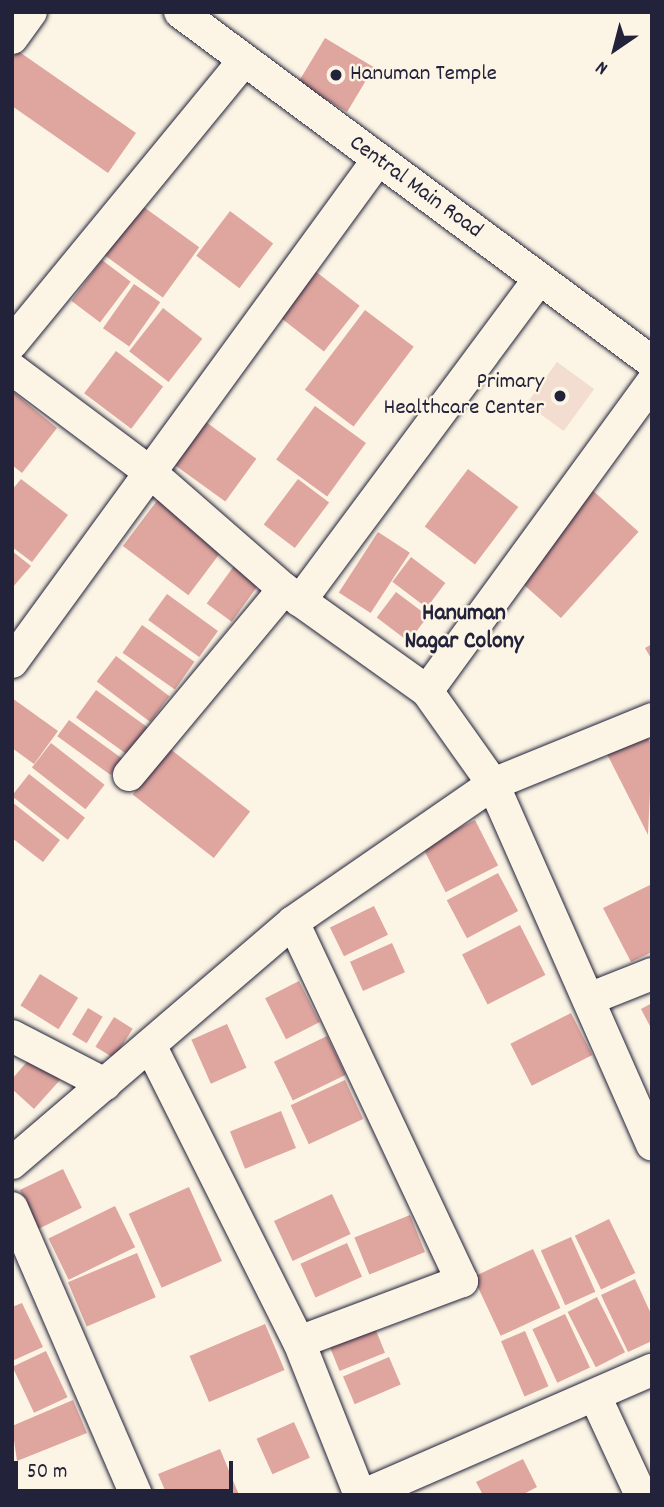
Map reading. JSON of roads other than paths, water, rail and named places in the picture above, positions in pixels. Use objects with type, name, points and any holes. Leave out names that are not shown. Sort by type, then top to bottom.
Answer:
[{"type":"street","points":[[12,38],[31,12]]},
{"type":"street","name":"Central Main Road","points":[[180,12],[377,161],[652,362]]},
{"type":"street","points":[[12,343],[244,61]]},
{"type":"street","points":[[12,662],[377,161]]},
{"type":"street","points":[[129,775],[292,595],[538,279]]},
{"type":"street","points":[[12,369],[151,473],[292,595],[427,691],[493,784],[652,1144]]},
{"type":"street","points":[[427,691],[652,383]]},
{"type":"street","points":[[12,1163],[293,922],[493,784],[652,719]]},
{"type":"street","points":[[293,922],[462,1281],[299,1342]]},
{"type":"street","points":[[589,999],[652,974]]},
{"type":"street","points":[[12,1036],[105,1084]]},
{"type":"street","points":[[150,1045],[299,1342],[362,1495],[652,1370]]},
{"type":"street","points":[[12,1208],[136,1495]]},
{"type":"street","points":[[595,1396],[641,1495]]},
{"type":"place","name":"Hanuman Temple","points":[[336,75]]},
{"type":"place","name":"Primary Healthcare Center","points":[[560,396]]},
{"type":"district","name":"Hanuman Nagar Colony","points":[[464,629]]}]
